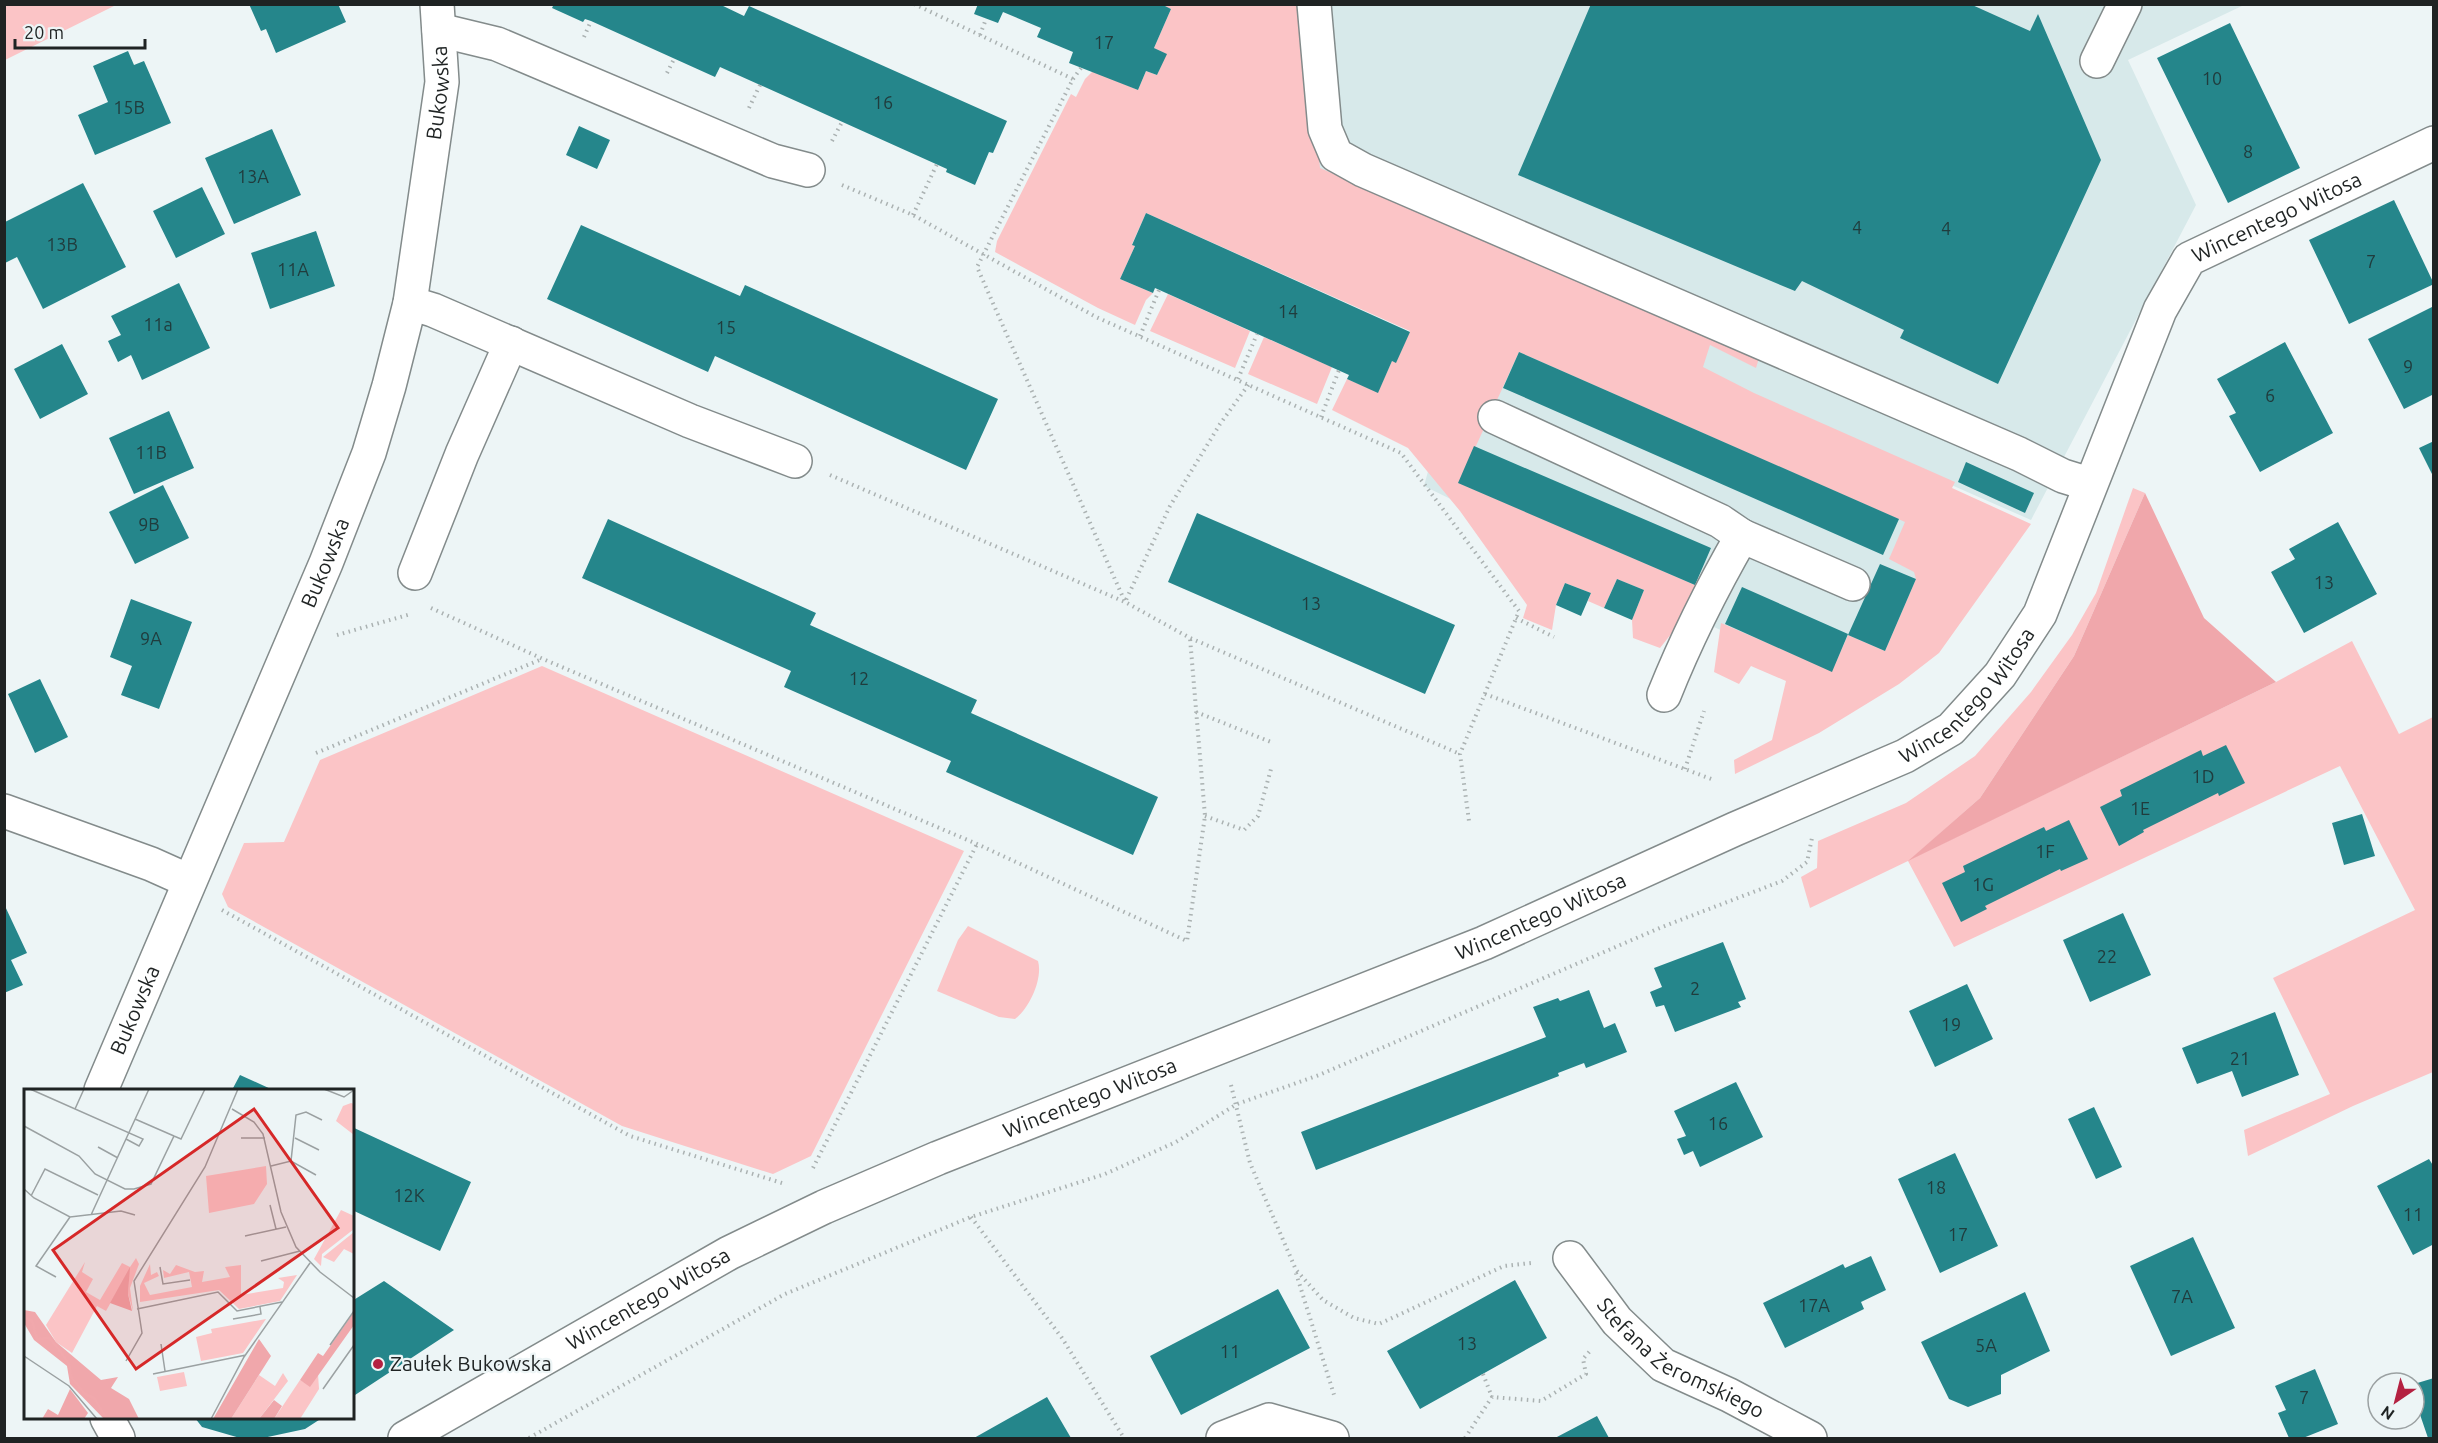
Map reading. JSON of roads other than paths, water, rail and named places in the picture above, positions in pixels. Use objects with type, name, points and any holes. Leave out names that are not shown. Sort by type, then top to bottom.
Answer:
[{"type":"street","points":[[1314,4],[1325,129],[1336,155],[1363,170],[2019,454],[2063,476],[2089,484]]},
{"type":"street","points":[[2097,61],[2126,4]]},
{"type":"street","points":[[438,17],[773,161],[808,170]]},
{"type":"street","name":"Bukowska","points":[[101,1089],[326,563],[369,453],[410,303],[442,82],[438,17]]},
{"type":"street","name":"Wincentego Witosa","points":[[405,1438],[729,1253],[824,1207],[938,1158],[1484,943],[1735,829],[1905,756],[1952,729],[2000,675],[2040,614],[2089,484],[2160,310],[2189,259],[2433,143]]},
{"type":"street","points":[[410,303],[433,310],[690,421],[795,461]]},
{"type":"street","points":[[419,588],[462,454],[511,343]]},
{"type":"street","points":[[1495,417],[1720,521],[1742,536],[1853,584]]},
{"type":"street","points":[[1664,695],[1717,579],[1742,536]]},
{"type":"street","points":[[4,811],[151,864],[189,881]]},
{"type":"street","name":"Stefana Żeromskiego","points":[[1570,1258],[1617,1321],[1663,1365],[1742,1402],[1810,1438]]},
{"type":"street","points":[[108,1419],[118,1438]]},
{"type":"street","points":[[1223,1438],[1269,1420],[1332,1438]]},
{"type":"place","name":"Zaułek Bukowska","points":[[378,1364]]}]
